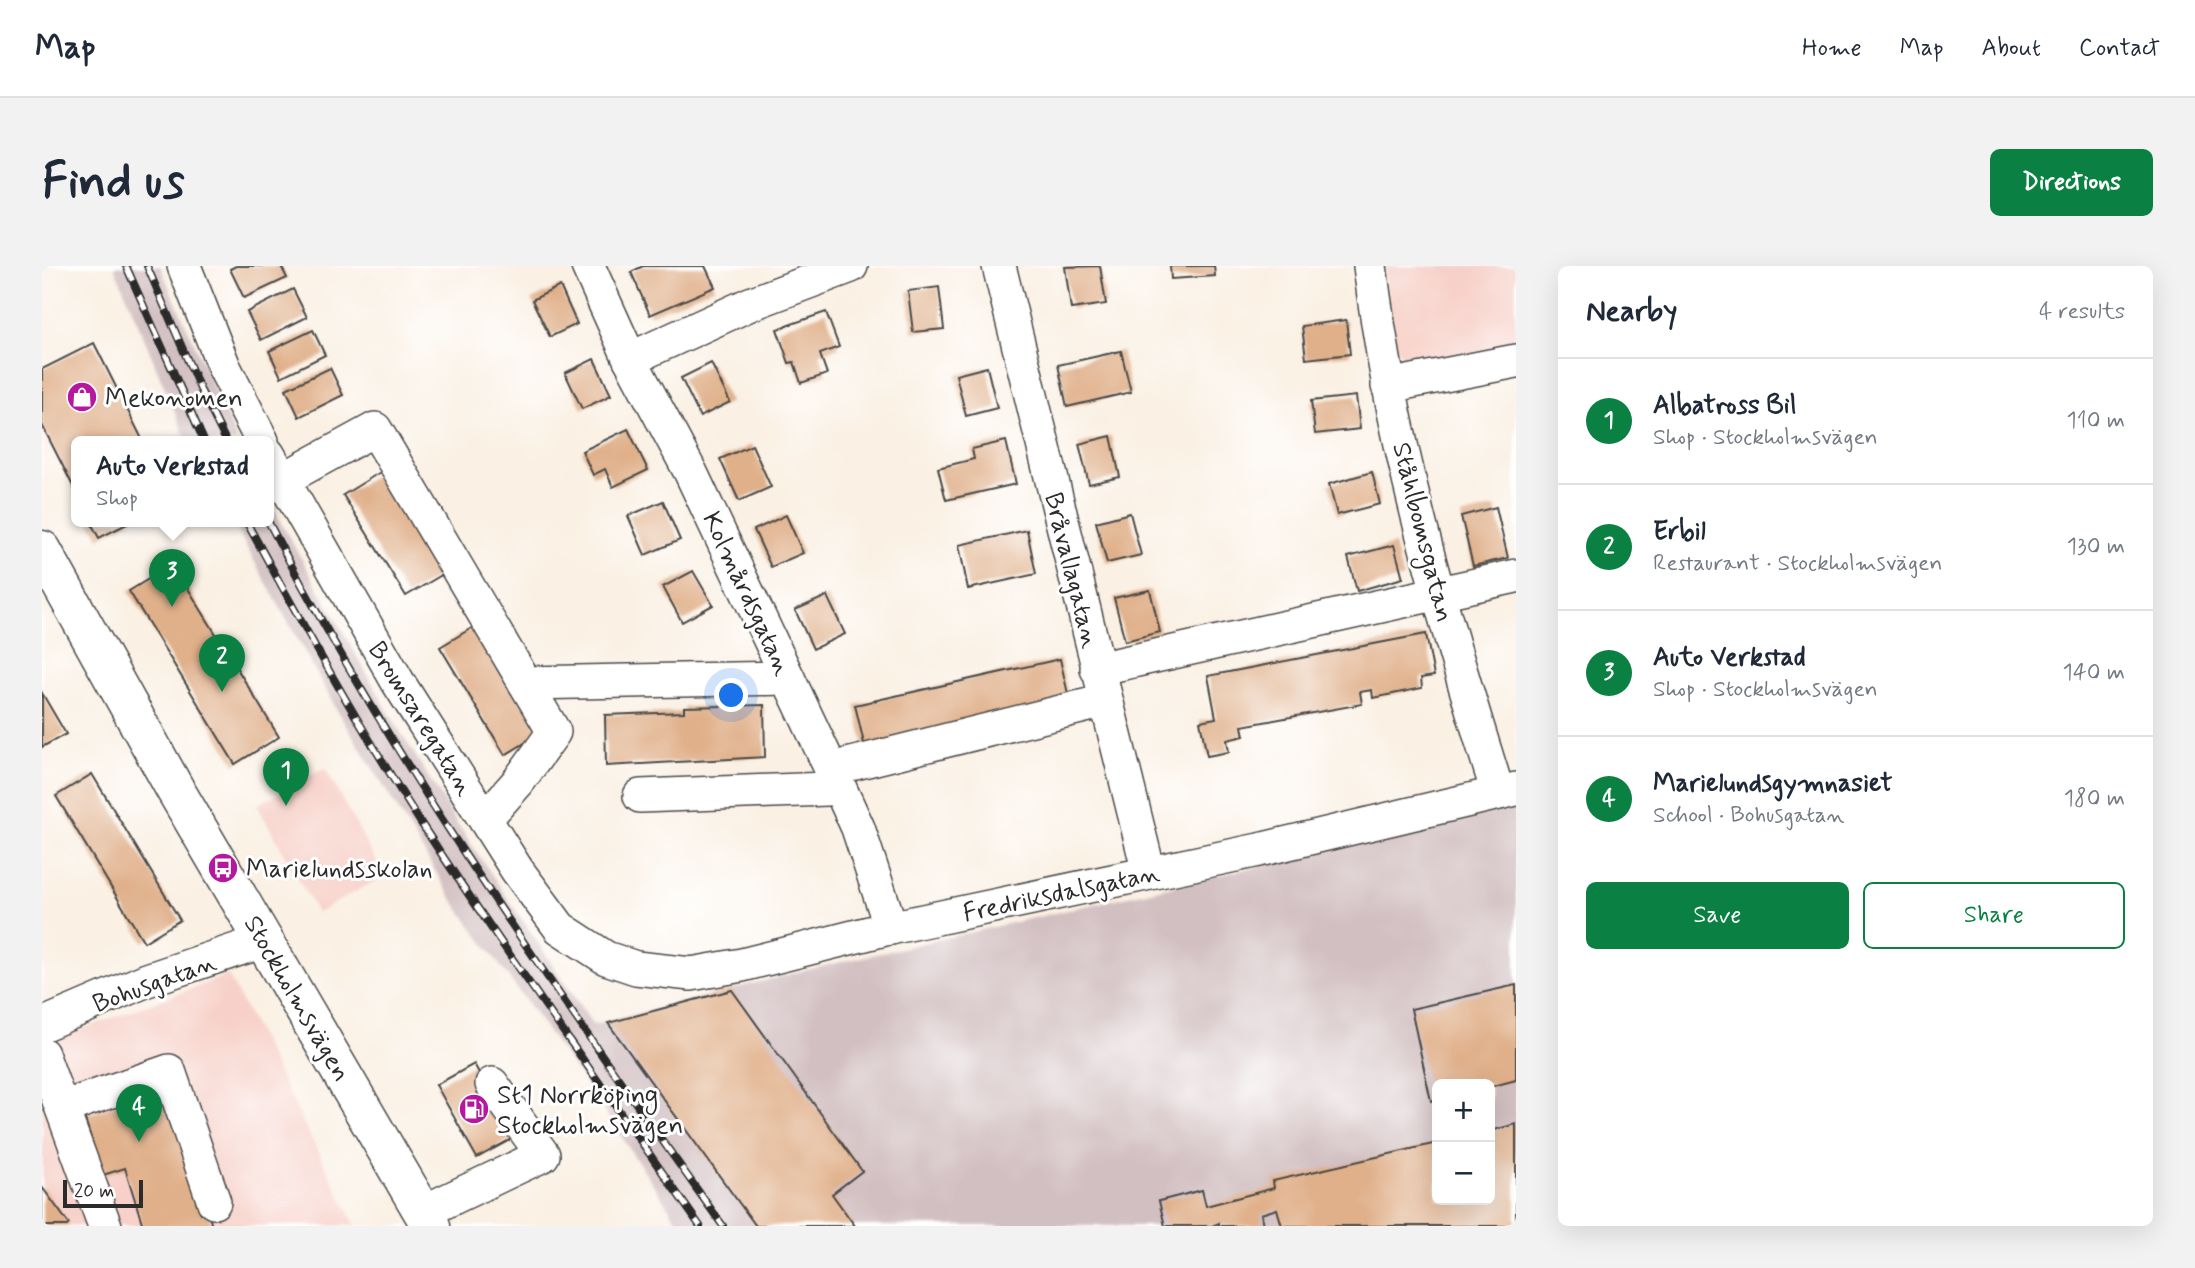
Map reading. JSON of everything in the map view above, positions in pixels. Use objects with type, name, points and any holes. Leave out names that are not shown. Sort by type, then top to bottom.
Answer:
[{"type":"main road","name":"Stockholmsvägen","points":[[42,550],[176,791],[266,940],[427,1219]]},
{"type":"street","points":[[184,266],[224,367],[259,436]]},
{"type":"street","name":"Kolmårdsgatan","points":[[588,266],[630,359],[691,473],[835,777],[858,828],[891,928]]},
{"type":"street","points":[[630,359],[750,304],[851,266]]},
{"type":"street","name":"Bråvallagatan","points":[[999,266],[1149,873]]},
{"type":"street","name":"Ståhlbomsgatan","points":[[1370,266],[1381,353],[1438,592],[1507,791]]},
{"type":"street","points":[[1388,386],[1516,361]]},
{"type":"street","points":[[275,467],[375,429],[554,732],[518,782],[485,819]]},
{"type":"street","name":"Bromsaregatan","points":[[275,467],[398,682],[485,819],[560,928],[606,958]]},
{"type":"street","points":[[1097,669],[1516,576]]},
{"type":"street","points":[[525,682],[788,678]]},
{"type":"street","points":[[640,796],[827,789],[835,777],[1105,701]]},
{"type":"street","name":"Fredriksdalsgatan","points":[[606,958],[636,968],[691,974],[1507,791]]},
{"type":"street","name":"Bohusgatan","points":[[42,1025],[147,980],[266,940]]},
{"type":"street","points":[[42,1054],[105,1226]]},
{"type":"street","points":[[62,1108],[169,1071],[214,1202]]},
{"type":"street","points":[[427,1219],[543,1155],[492,1084]]},
{"type":"shaded area","points":[[114,266],[160,266],[235,436],[185,436]]},
{"type":"shaded area","points":[[1384,266],[1516,266],[1516,349],[1427,367],[1406,359],[1391,343]]},
{"type":"shaded area","points":[[274,511],[398,728],[459,826],[593,1025],[798,972],[1516,807],[1516,1226],[681,1226],[596,1099],[453,900],[337,710],[235,527],[274,527]]},
{"type":"shaded area","points":[[325,768],[384,876],[317,913],[257,805]]},
{"type":"shaded area","points":[[228,975],[356,1226],[42,1226],[42,1044]]},
{"type":"building","points":[[236,266],[281,266],[287,278],[244,298],[230,269]]},
{"type":"building","points":[[643,266],[705,266],[715,287],[650,315],[631,272]]},
{"type":"building","points":[[1100,266],[1106,304],[1071,309],[1065,267]]},
{"type":"building","points":[[1170,266],[1214,266],[1215,276],[1171,279]]},
{"type":"building","points":[[560,286],[577,324],[550,337],[532,300]]},
{"type":"building","points":[[939,287],[944,329],[913,332],[908,291]]},
{"type":"building","points":[[293,289],[307,317],[261,340],[247,312]]},
{"type":"building","points":[[826,312],[839,347],[820,354],[827,374],[801,383],[794,362],[789,363],[777,329]]},
{"type":"building","points":[[1346,320],[1350,354],[1306,359],[1302,326]]},
{"type":"building","points":[[313,330],[325,355],[281,377],[269,351]]},
{"type":"building","name":"Mekonomen","points":[[94,343],[140,436],[71,436],[71,482],[42,425],[42,369]]},
{"type":"building","points":[[1121,351],[1131,392],[1067,407],[1058,365]]},
{"type":"building","points":[[594,359],[611,395],[582,409],[565,373]]},
{"type":"building","points":[[711,363],[730,402],[700,417],[681,378]]},
{"type":"building","points":[[987,367],[997,408],[966,416],[956,375]]},
{"type":"building","points":[[330,368],[343,395],[299,417],[286,389]]},
{"type":"building","points":[[1356,396],[1360,429],[1315,434],[1311,401]]},
{"type":"building","points":[[628,429],[648,470],[613,487],[605,469],[593,475],[582,451]]},
{"type":"building","points":[[1111,436],[1120,477],[1089,484],[1079,444]]},
{"type":"building","points":[[1006,441],[1016,484],[946,500],[938,468],[974,459],[972,449]]},
{"type":"building","points":[[752,445],[771,487],[739,501],[720,459]]},
{"type":"building","points":[[382,471],[445,573],[406,596],[343,495]]},
{"type":"building","points":[[1372,472],[1380,504],[1337,515],[1329,484]]},
{"type":"building","points":[[663,501],[680,540],[645,555],[628,516]]},
{"type":"building","points":[[1496,507],[1508,558],[1473,566],[1461,516]]},
{"type":"building","points":[[1130,513],[1141,555],[1107,563],[1096,522]]},
{"type":"building","points":[[786,515],[803,553],[771,567],[754,530]]},
{"type":"building","points":[[93,527],[121,527],[99,538]]},
{"type":"building","points":[[1027,530],[1036,574],[968,589],[959,545]]},
{"type":"building","points":[[1394,545],[1403,578],[1357,591],[1348,557]]},
{"type":"building","points":[[173,564],[279,737],[235,764],[129,591]]},
{"type":"building","points":[[693,571],[713,605],[682,622],[663,587]]},
{"type":"building","points":[[1150,590],[1160,632],[1125,641],[1114,598]]},
{"type":"building","points":[[827,596],[845,634],[813,649],[795,610]]},
{"type":"building","points":[[480,623],[544,731],[505,755],[440,647]]},
{"type":"building","points":[[1426,634],[1434,676],[1421,678],[1422,688],[1373,698],[1372,690],[1360,692],[1362,704],[1242,726],[1244,736],[1227,740],[1229,752],[1207,756],[1200,721],[1216,718],[1208,676]]},
{"type":"building","points":[[1060,659],[1071,707],[866,752],[855,705]]},
{"type":"building","points":[[42,693],[66,734],[42,747]]},
{"type":"building","points":[[764,705],[765,757],[606,766],[605,715],[684,712],[684,707]]},
{"type":"building","points":[[92,774],[180,920],[144,942],[56,796]]},
{"type":"building","points":[[1516,985],[1516,1080],[1495,1086],[1495,1079],[1432,1079],[1431,1101],[1411,1009]]},
{"type":"building","points":[[732,990],[862,1171],[832,1194],[855,1226],[756,1226],[608,1023]]},
{"type":"building","points":[[474,1064],[515,1137],[477,1158],[436,1085]]},
{"type":"building","points":[[168,1089],[212,1226],[143,1226],[125,1168],[103,1175],[84,1116]]},
{"type":"building","points":[[1516,1124],[1516,1226],[1282,1226],[1277,1209],[1261,1214],[1263,1226],[1219,1226],[1219,1223],[1212,1226],[1165,1226],[1159,1201],[1202,1190],[1206,1206],[1274,1188],[1273,1181],[1432,1144],[1432,1205],[1495,1205],[1495,1130]]},
{"type":"building","points":[[42,1187],[69,1224],[67,1226],[42,1226]]},
{"type":"railway","points":[[126,266],[202,436]]},
{"type":"railway","points":[[147,266],[200,389],[224,436]]},
{"type":"railway","points":[[249,527],[330,672],[419,820],[523,974],[700,1226]]},
{"type":"railway","points":[[271,527],[370,704],[426,793],[542,968],[723,1226]]},
{"type":"place","name":"Mekonomen","points":[[82,397]]},
{"type":"place","name":"Auto Verkstad","points":[[172,607]]},
{"type":"place","name":"Erbil","points":[[222,692]]},
{"type":"place","name":"Albatross Bil","points":[[286,806]]},
{"type":"place","name":"Marielundsskolan","points":[[223,868]]},
{"type":"place","name":"St1 Norrköping Stockholmsvägen","points":[[474,1109]]},
{"type":"place","name":"Marielundsgymnasiet","points":[[139,1142]]}]
